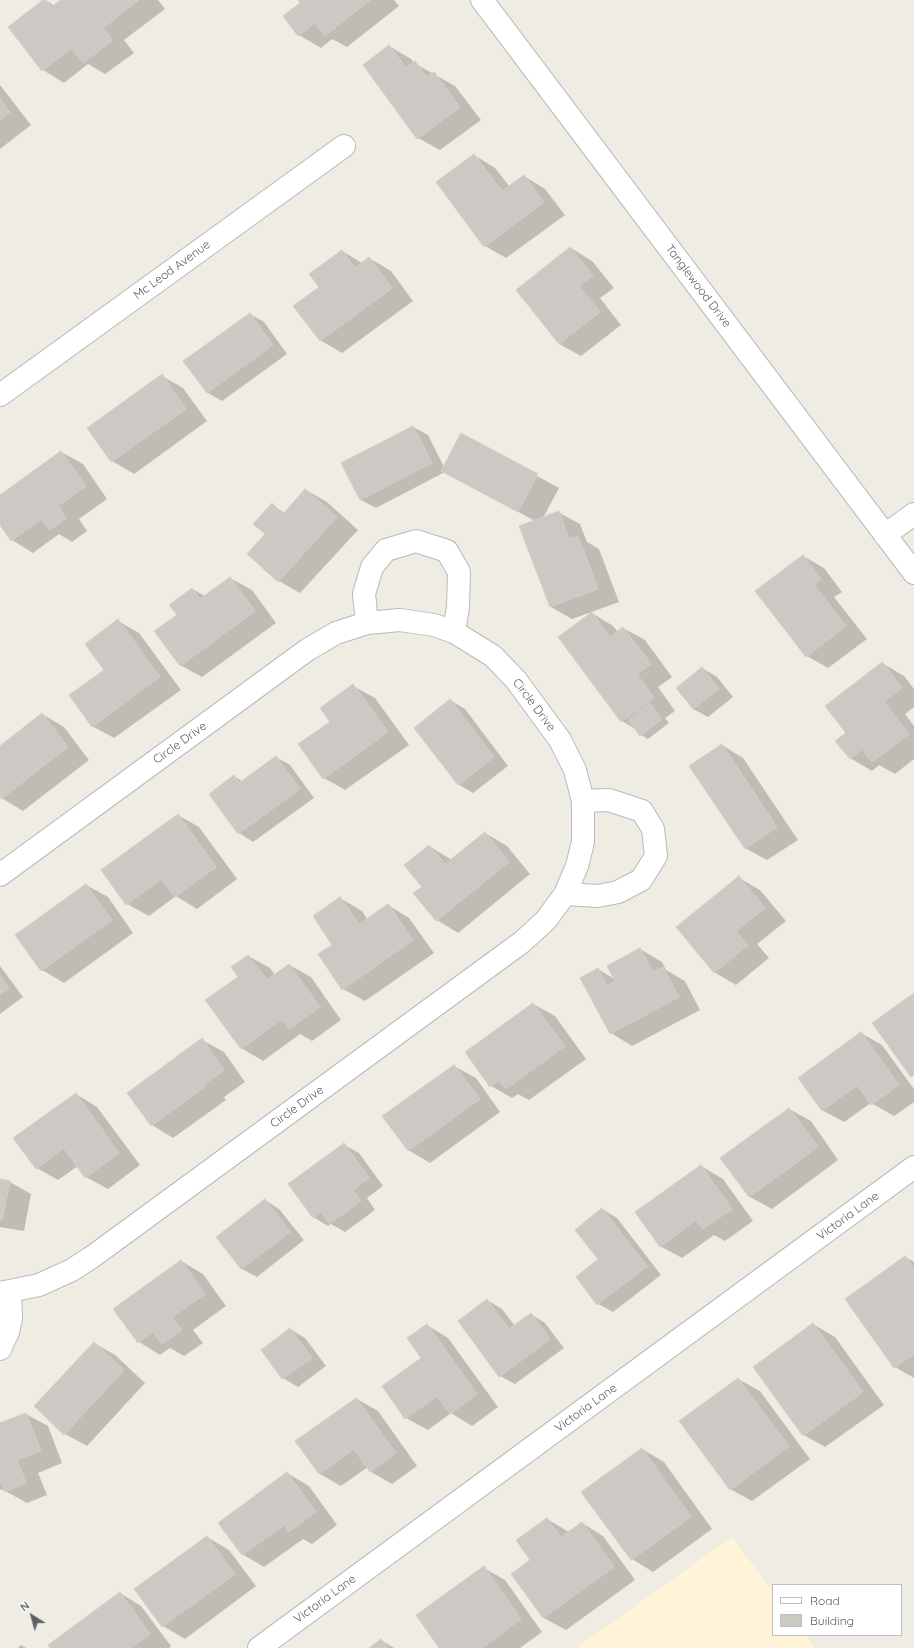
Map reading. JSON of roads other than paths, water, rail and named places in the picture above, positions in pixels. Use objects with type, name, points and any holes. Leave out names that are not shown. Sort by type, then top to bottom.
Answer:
[{"type":"street","name":"Tanglewood Drive","points":[[482,0],[914,573]]},
{"type":"street","name":"Mc Leod Avenue","points":[[0,395],[344,146]]},
{"type":"street","points":[[885,535],[914,514]]},
{"type":"street","points":[[367,623],[364,594],[372,567],[386,550],[416,541],[447,550],[460,572],[458,607],[454,632]]},
{"type":"street","name":"Circle Drive","points":[[0,875],[307,650],[336,633],[367,623],[400,620],[419,622],[454,632],[493,656],[516,680],[560,740],[575,770],[583,801],[583,842],[577,866],[565,894],[546,920],[522,942],[92,1257],[72,1270],[39,1285],[5,1292],[11,1318],[8,1332],[0,1349]]},
{"type":"street","points":[[565,894],[598,896],[618,892],[641,880],[656,856],[653,829],[642,811],[609,800],[583,801]]},
{"type":"street","name":"Victoria Lane","points":[[259,1648],[914,1167]]}]
